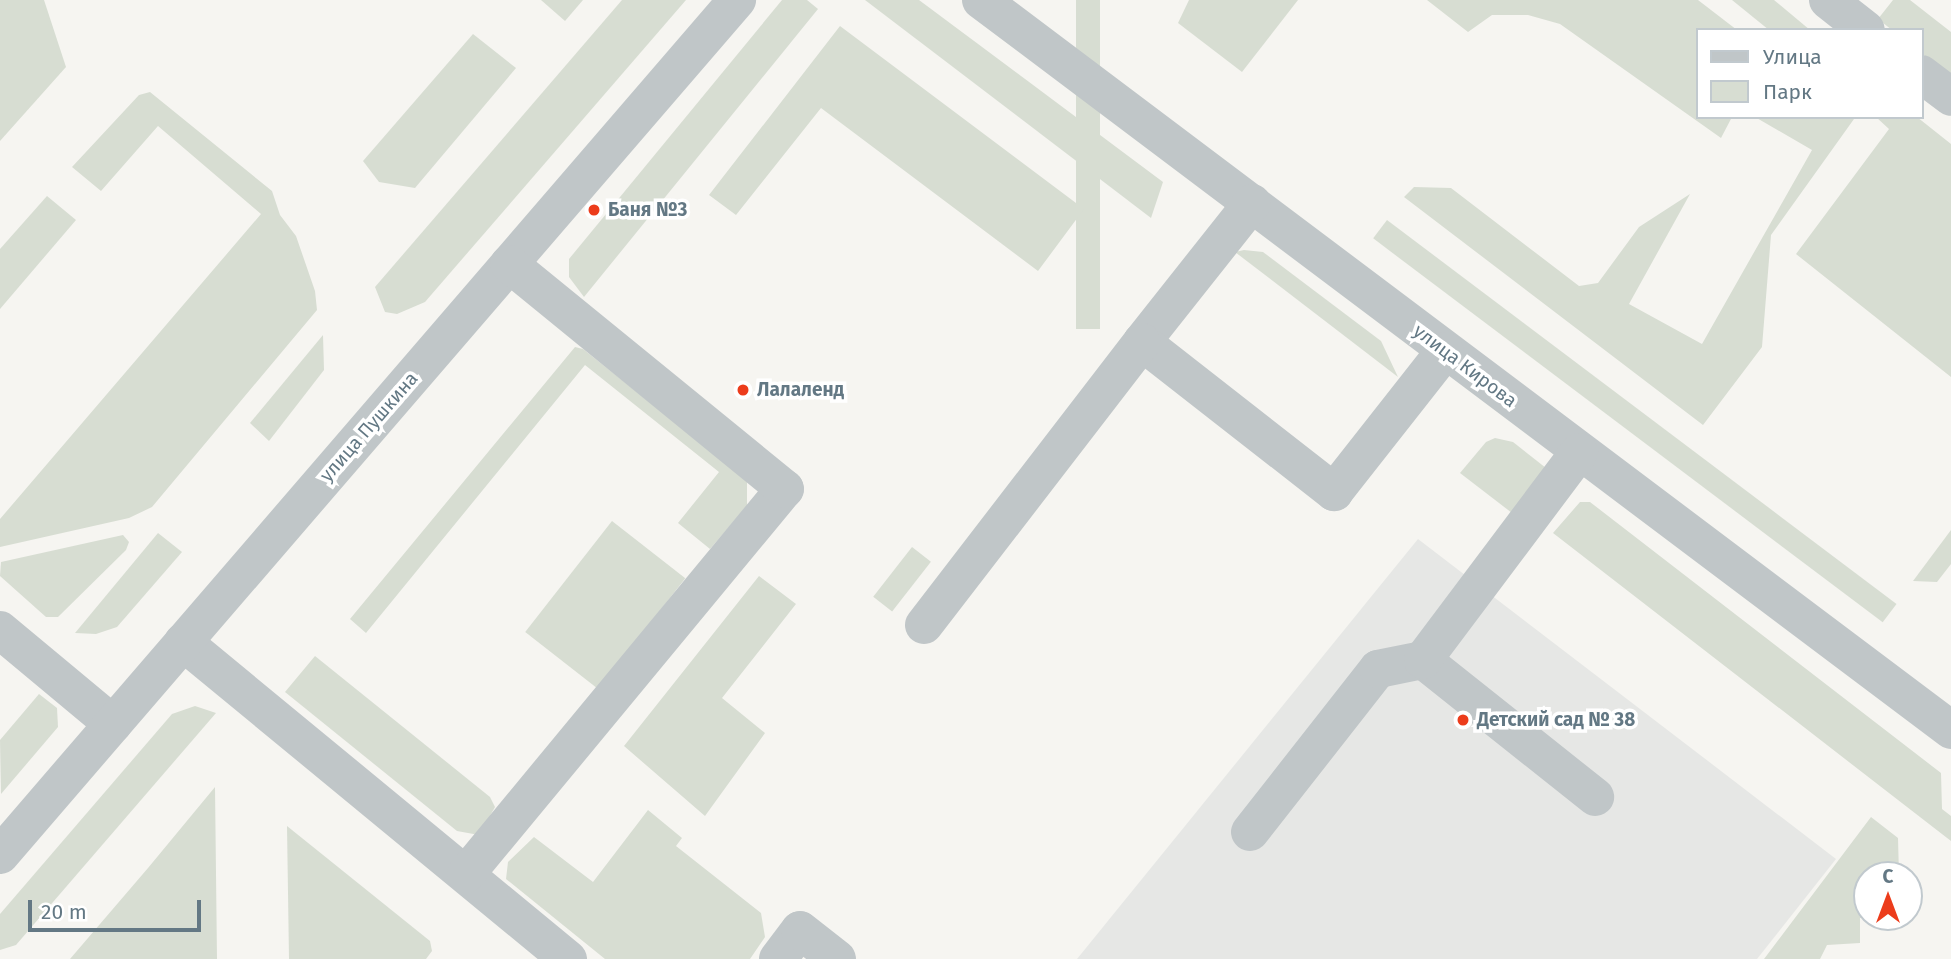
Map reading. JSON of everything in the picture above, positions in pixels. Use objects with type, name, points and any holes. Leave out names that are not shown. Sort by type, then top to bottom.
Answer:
[{"type":"street","name":"улица Пушкина","points":[[0,855],[737,0]]},
{"type":"street","name":"улица Кирова","points":[[981,0],[1951,730]]},
{"type":"street","points":[[1828,0],[1863,28]]},
{"type":"street","points":[[1923,76],[1951,97]]},
{"type":"street","points":[[923,625],[1252,203]]},
{"type":"street","points":[[466,874],[785,489],[509,264]]},
{"type":"street","points":[[1142,342],[1334,492],[1445,351]]},
{"type":"street","points":[[1250,832],[1378,669],[1423,660],[1579,452]]},
{"type":"street","points":[[0,630],[113,724]]},
{"type":"street","points":[[183,642],[568,959]]},
{"type":"street","points":[[1423,660],[1595,797]]},
{"type":"street","points":[[778,959],[800,930],[837,959]]},
{"type":"shaded area","name":"Детский сад № 38","points":[[1418,539],[1836,859],[1757,959],[1077,959]]},
{"type":"green space","points":[[0,0],[44,0],[66,67],[0,141]]},
{"type":"green space","points":[[541,0],[583,0],[565,21]]},
{"type":"green space","points":[[622,0],[686,0],[425,302],[397,314],[385,312],[375,287]]},
{"type":"green space","points":[[782,0],[807,0],[818,9],[584,297],[569,277],[569,259]]},
{"type":"green space","points":[[865,0],[919,0],[1163,182],[1151,218]]},
{"type":"green space","points":[[1076,0],[1100,0],[1100,329],[1076,329]]},
{"type":"green space","points":[[1189,0],[1298,0],[1242,72],[1178,23]]},
{"type":"green space","points":[[1427,0],[1698,0],[1734,28],[1696,28],[1696,119],[1731,119],[1721,138],[1560,24],[1528,15],[1492,15],[1468,32]]},
{"type":"green space","points":[[1732,0],[1774,0],[1808,28],[1767,28]]},
{"type":"green space","points":[[1893,0],[1910,0],[1951,32],[1951,76],[1923,55],[1923,28],[1889,28],[1878,19]]},
{"type":"green space","points":[[840,26],[1084,209],[1038,271],[821,108],[736,215],[709,195]]},
{"type":"green space","points":[[473,34],[516,68],[415,188],[379,182],[363,161]]},
{"type":"green space","points":[[150,92],[272,191],[280,215],[296,236],[315,291],[317,310],[152,507],[129,518],[0,547],[0,519],[261,214],[158,126],[101,191],[72,167],[139,95]]},
{"type":"green space","points":[[1758,119],[1854,119],[1771,235],[1762,347],[1703,425],[1404,197],[1414,187],[1451,188],[1579,286],[1598,283],[1639,227],[1690,194],[1629,304],[1702,344],[1812,150]]},
{"type":"green space","points":[[1878,119],[1920,119],[1951,144],[1951,377],[1796,254],[1889,129]]},
{"type":"green space","points":[[47,196],[76,220],[0,309],[0,249]]},
{"type":"green space","points":[[1387,220],[1897,604],[1883,622],[1373,238]]},
{"type":"green space","points":[[1235,252],[1263,252],[1381,341],[1398,377]]},
{"type":"green space","points":[[323,335],[324,370],[269,441],[250,423]]},
{"type":"green space","points":[[575,347],[583,349],[747,480],[747,506],[710,549],[678,523],[719,472],[585,365],[366,633],[350,619]]},
{"type":"green space","points":[[1495,438],[1513,442],[1546,468],[1512,513],[1460,473],[1486,442]]},
{"type":"green space","points":[[1580,502],[1590,502],[1941,773],[1942,809],[1951,816],[1951,841],[1553,533]]},
{"type":"green space","points":[[612,521],[685,578],[598,689],[525,632]]},
{"type":"green space","points":[[1951,530],[1951,564],[1937,582],[1913,581]]},
{"type":"green space","points":[[158,533],[182,552],[117,627],[96,634],[75,633]]},
{"type":"green space","points":[[123,535],[129,542],[126,550],[58,617],[46,617],[0,576],[1,562]]},
{"type":"green space","points":[[912,547],[931,562],[892,611],[873,597]]},
{"type":"green space","points":[[759,576],[796,604],[722,698],[765,733],[705,816],[624,746]]},
{"type":"green space","points":[[315,656],[490,797],[495,807],[479,835],[457,831],[285,692]]},
{"type":"green space","points":[[39,694],[57,708],[58,727],[1,794],[0,740]]},
{"type":"green space","points":[[195,706],[216,713],[16,945],[0,950],[0,914],[172,714]]},
{"type":"green space","points":[[215,787],[217,959],[70,959],[148,868]]},
{"type":"green space","points":[[648,810],[682,838],[676,846],[761,913],[765,937],[750,959],[605,959],[506,879],[508,862],[534,837],[593,882]]},
{"type":"green space","points":[[1871,817],[1898,838],[1899,861],[1853,861],[1853,931],[1860,931],[1860,943],[1827,945],[1820,959],[1764,959]]},
{"type":"green space","points":[[287,826],[430,941],[432,951],[426,959],[289,959]]},
{"type":"place","name":"Баня №3","points":[[594,210]]},
{"type":"place","name":"Лалаленд","points":[[743,390]]},
{"type":"place","name":"Детский сад № 38","points":[[1463,720]]}]
